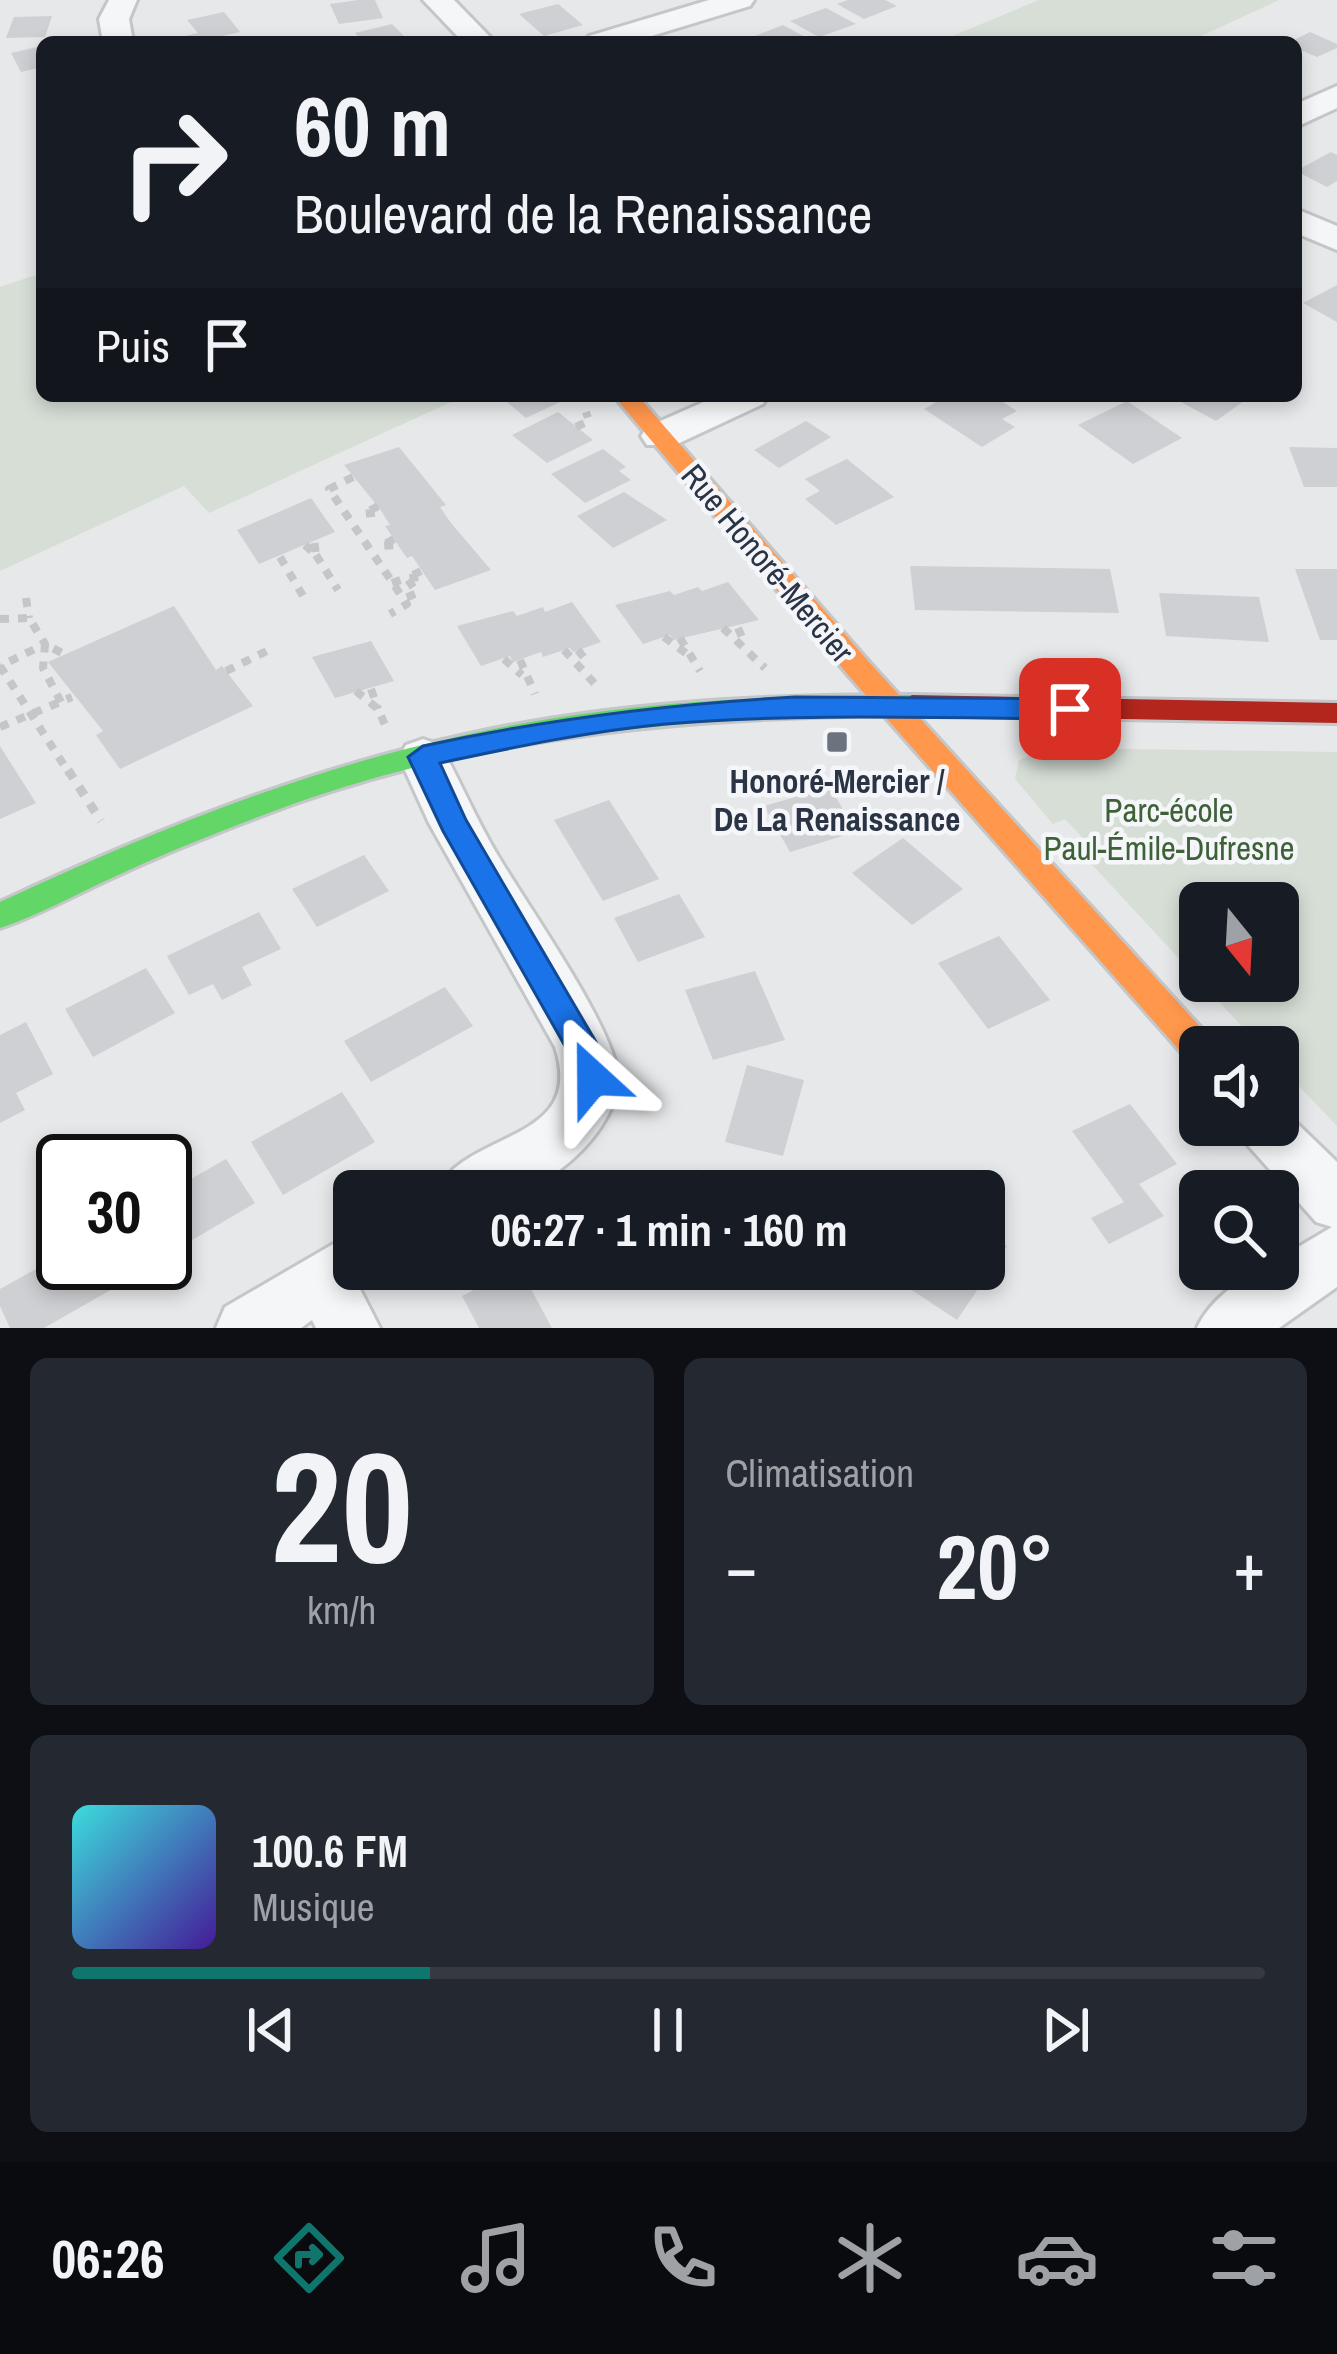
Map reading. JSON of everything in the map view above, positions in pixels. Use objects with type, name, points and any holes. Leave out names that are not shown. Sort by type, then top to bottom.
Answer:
[{"type":"street","points":[[117,36],[114,19],[123,0]]},
{"type":"street","points":[[437,0],[474,36]]},
{"type":"street","points":[[620,36],[740,0]]},
{"type":"street","points":[[1302,113],[1337,95]]},
{"type":"street","points":[[1302,222],[1337,240]]},
{"type":"street","name":"Rue Honoré-Mercier","points":[[631,402],[892,707],[1179,1027]]},
{"type":"street","points":[[661,436],[736,402]]},
{"type":"street","points":[[0,916],[231,813],[405,743],[752,708],[1337,713]]},
{"type":"street","points":[[405,743],[580,1042],[593,1078],[590,1101],[569,1127],[500,1170]]},
{"type":"street","points":[[1285,1146],[1337,1203]]},
{"type":"street","points":[[1228,1328],[1337,1253]]},
{"type":"street","points":[[247,1328],[342,1290]]},
{"type":"path","points":[[576,427],[589,421],[585,409]]},
{"type":"path","points":[[355,480],[328,489],[407,604],[390,614]]},
{"type":"path","points":[[350,520],[380,509]]},
{"type":"path","points":[[309,542],[319,550],[316,555],[338,590]]},
{"type":"path","points":[[370,550],[396,542]]},
{"type":"path","points":[[280,556],[306,601]]},
{"type":"path","points":[[392,583],[423,574]]},
{"type":"path","points":[[403,599],[417,593],[407,578]]},
{"type":"path","points":[[26,598],[29,618]]},
{"type":"path","points":[[0,619],[29,618]]},
{"type":"path","points":[[29,618],[45,644],[64,654]]},
{"type":"path","points":[[723,628],[745,644],[770,674]]},
{"type":"path","points":[[738,628],[745,644]]},
{"type":"path","points":[[664,637],[706,677]]},
{"type":"path","points":[[680,638],[687,654]]},
{"type":"path","points":[[45,644],[0,666],[104,826]]},
{"type":"path","points":[[45,644],[40,658],[45,679],[61,702]]},
{"type":"path","points":[[226,671],[269,650]]},
{"type":"path","points":[[564,650],[598,688]]},
{"type":"path","points":[[578,650],[585,659],[581,665]]},
{"type":"path","points":[[504,658],[537,698]]},
{"type":"path","points":[[520,660],[526,668],[522,675]]},
{"type":"path","points":[[371,689],[378,710]]},
{"type":"path","points":[[356,691],[405,743]]},
{"type":"path","points":[[0,727],[72,697]]},
{"type":"green space","points":[[1039,0],[1279,0],[1201,36],[952,36]]},
{"type":"green space","points":[[36,275],[36,402],[451,402],[209,513],[184,486],[0,571],[0,287]]},
{"type":"green space","name":"Parc-école Paul-Émile-Dufresne","points":[[1046,748],[1337,752],[1337,1126],[1299,1086],[1299,1026],[1242,1026],[1219,1002],[1299,1002],[1299,882],[1179,882],[1179,958],[1072,843],[1082,837],[1065,819],[1053,824],[1015,779],[1019,760]]},
{"type":"building","points":[[375,0],[383,18],[339,24],[330,4]]},
{"type":"building","points":[[885,0],[897,6],[864,19],[837,4]]},
{"type":"building","points":[[558,4],[583,25],[544,36],[519,14]]},
{"type":"building","points":[[826,8],[856,24],[817,36],[790,21]]},
{"type":"building","points":[[224,12],[240,32],[185,36],[198,33],[187,20]]},
{"type":"building","points":[[52,16],[45,36],[6,38],[14,17]]},
{"type":"building","points":[[392,24],[404,36],[358,36],[355,33]]},
{"type":"building","points":[[783,25],[803,36],[755,36]]},
{"type":"building","points":[[1310,32],[1337,48],[1317,57],[1302,51],[1302,36]]},
{"type":"building","points":[[36,47],[36,68],[21,72],[11,53]]},
{"type":"building","points":[[1331,152],[1337,155],[1337,181],[1327,187],[1302,174],[1302,168]]},
{"type":"building","points":[[1337,285],[1337,322],[1303,303]]},
{"type":"building","points":[[507,402],[560,402],[526,418]]},
{"type":"building","points":[[936,402],[1003,402],[1017,411],[1002,419],[1015,427],[982,447],[924,409]]},
{"type":"building","points":[[1128,402],[1182,438],[1133,464],[1078,425]]},
{"type":"building","points":[[1181,402],[1243,402],[1216,421]]},
{"type":"building","points":[[558,412],[593,440],[547,463],[512,435]]},
{"type":"building","points":[[806,421],[831,437],[779,468],[754,450]]},
{"type":"building","points":[[399,447],[446,505],[440,507],[451,523],[491,570],[435,590],[412,556],[407,558],[385,526],[390,525],[380,509],[344,465]]},
{"type":"building","points":[[1289,447],[1337,448],[1337,487],[1304,487]]},
{"type":"building","points":[[603,449],[626,467],[619,471],[631,480],[585,503],[551,474]]},
{"type":"building","points":[[847,459],[894,497],[836,525],[805,499],[820,491],[805,479]]},
{"type":"building","points":[[624,492],[667,520],[613,548],[577,516]]},
{"type":"building","points":[[311,498],[335,532],[259,564],[237,530]]},
{"type":"building","points":[[910,566],[1110,569],[1119,613],[915,610]]},
{"type":"building","points":[[1295,569],[1337,569],[1337,640],[1320,640]]},
{"type":"building","points":[[728,582],[759,620],[643,644],[615,605],[670,591],[674,595],[698,587],[702,591]]},
{"type":"building","points":[[1159,593],[1259,597],[1269,642],[1166,636]]},
{"type":"building","points":[[572,602],[601,642],[573,652],[570,648],[543,657],[541,652],[513,662],[510,656],[481,666],[457,626],[513,611],[517,616],[543,607],[545,612]]},
{"type":"building","points":[[174,606],[216,670],[222,666],[253,706],[120,769],[96,735],[103,731],[48,662]]},
{"type":"building","points":[[371,641],[394,681],[335,698],[312,657]]},
{"type":"building","points":[[0,746],[36,803],[0,819]]},
{"type":"building","points":[[830,787],[856,832],[790,852],[764,806]]},
{"type":"building","points":[[609,800],[659,879],[603,901],[554,820]]},
{"type":"building","points":[[903,838],[963,889],[912,925],[852,873]]},
{"type":"building","points":[[364,855],[389,891],[317,927],[292,889]]},
{"type":"building","points":[[679,894],[705,937],[638,962],[614,918]]},
{"type":"building","points":[[259,912],[281,949],[242,967],[252,985],[222,1000],[213,984],[189,995],[167,956]]},
{"type":"building","points":[[999,936],[1050,1000],[988,1029],[938,963]]},
{"type":"building","points":[[146,968],[175,1013],[93,1057],[65,1009]]},
{"type":"building","points":[[755,971],[785,1040],[713,1060],[685,990]]},
{"type":"building","points":[[445,987],[473,1026],[371,1082],[344,1041]]},
{"type":"building","points":[[26,1022],[53,1074],[16,1093],[25,1110],[0,1123],[0,1035]]},
{"type":"building","points":[[747,1065],[804,1080],[783,1156],[725,1142]]},
{"type":"building","points":[[342,1092],[375,1142],[283,1195],[251,1142]]},
{"type":"building","points":[[1130,1104],[1177,1164],[1139,1184],[1164,1216],[1109,1244],[1091,1218],[1124,1202],[1072,1131]]},
{"type":"building","points":[[226,1159],[255,1203],[192,1240],[192,1179]]},
{"type":"building","points":[[36,1269],[36,1290],[110,1290],[44,1328],[10,1328],[0,1306],[0,1289]]},
{"type":"building","points":[[474,1290],[531,1290],[552,1328],[479,1328],[462,1296]]},
{"type":"building","points":[[912,1290],[977,1290],[957,1320]]},
{"type":"traffic: fast","points":[[0,916],[229,816],[408,758],[579,725],[689,713],[912,705]]},
{"type":"traffic: slow","points":[[631,402],[859,669],[1179,1027]]},
{"type":"traffic: jam","points":[[912,705],[1337,713]]},
{"type":"place","name":"Honoré-Mercier / De La Renaissance","points":[[837,742]]},
{"type":"route","points":[[593,1078],[580,1042],[453,823],[423,757],[548,729],[663,714],[795,707],[1070,709]]}]
